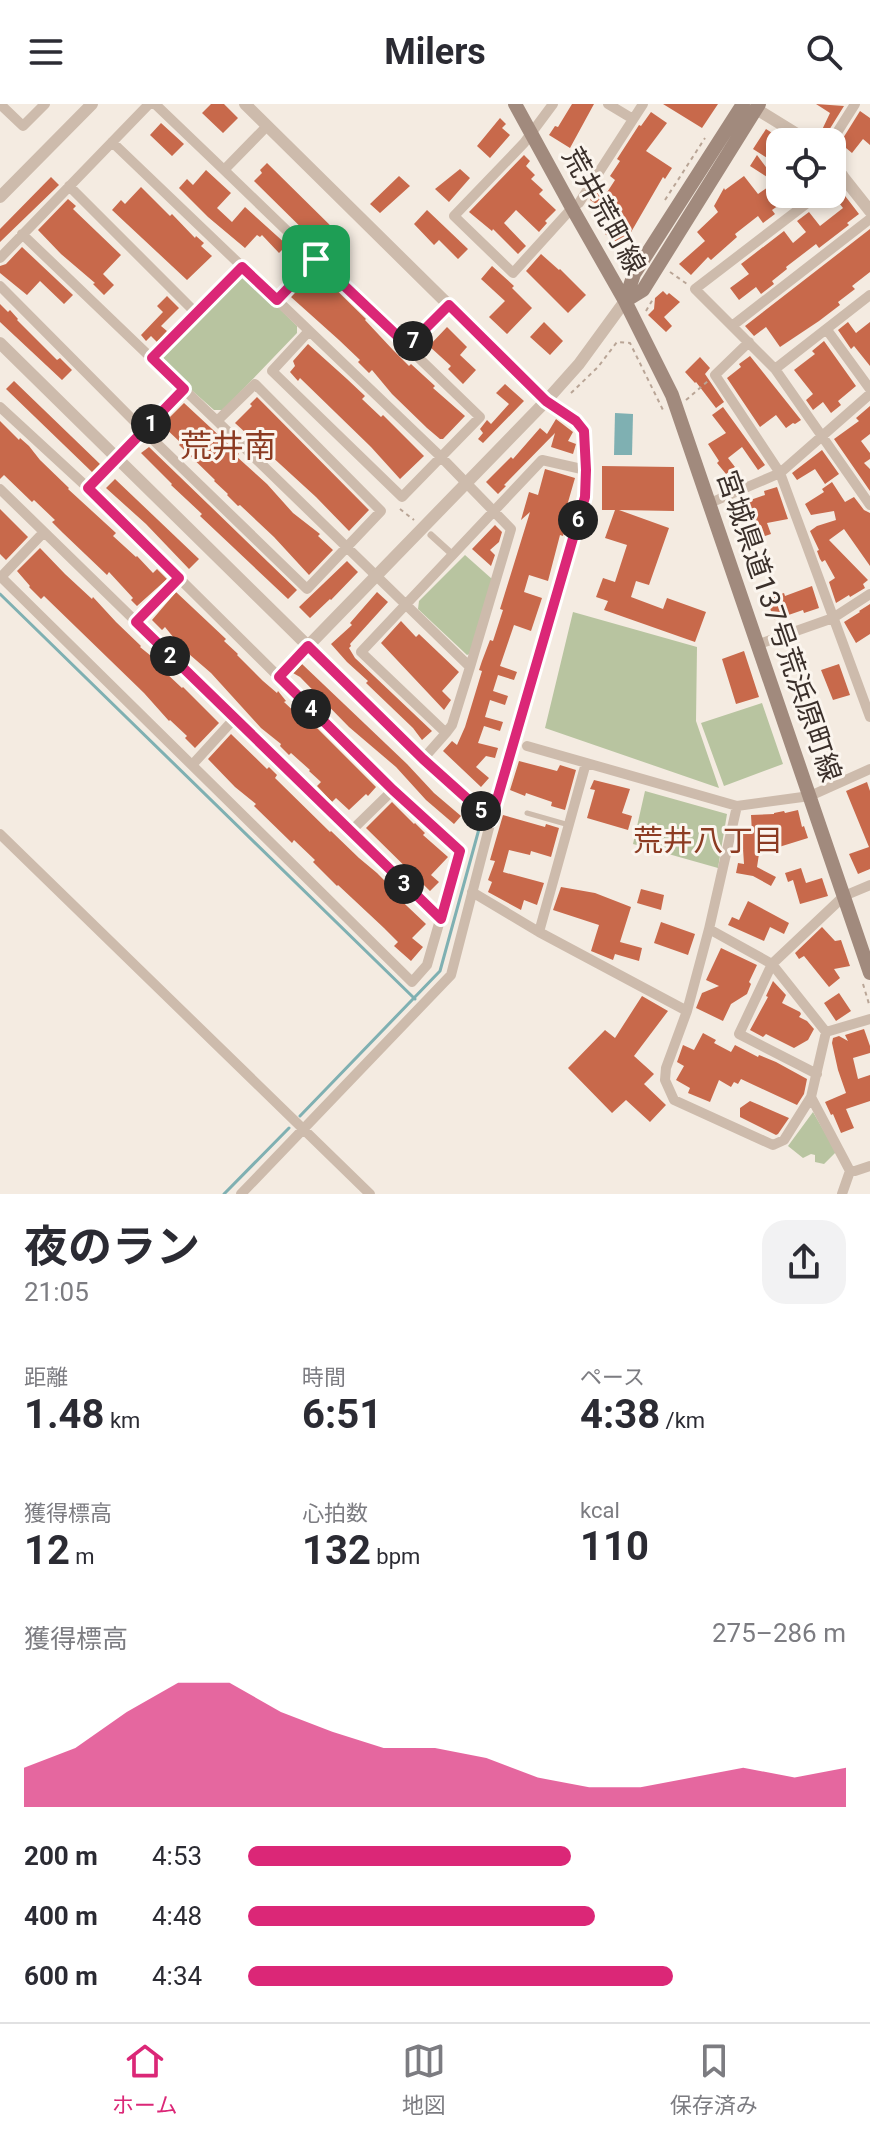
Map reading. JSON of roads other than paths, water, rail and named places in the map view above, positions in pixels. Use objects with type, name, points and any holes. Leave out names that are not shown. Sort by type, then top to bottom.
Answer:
[{"type":"main road","name":"荒井荒町線","points":[[515,104],[625,301]]},
{"type":"main road","points":[[625,301],[634,274],[751,105]]},
{"type":"main road","name":"宮城県道137号荒浜原町線","points":[[625,301],[672,395],[870,973]]},
{"type":"street","points":[[0,104],[23,126],[45,104]]},
{"type":"street","points":[[0,197],[92,104]]},
{"type":"street","points":[[0,258],[152,104],[480,417],[402,497],[272,371],[309,331]]},
{"type":"street","points":[[241,1194],[451,975],[491,820],[585,497],[586,470],[584,431],[576,421],[546,401],[245,104]]},
{"type":"street","points":[[553,104],[531,133],[454,216],[513,273],[579,203],[643,104]]},
{"type":"street","points":[[608,104],[633,119]]},
{"type":"street","points":[[840,128],[855,104]]},
{"type":"street","points":[[751,105],[788,128]]},
{"type":"street","points":[[224,170],[267,126]]},
{"type":"street","points":[[112,142],[441,457],[511,529],[452,725],[423,759]]},
{"type":"street","points":[[846,179],[870,211]]},
{"type":"street","points":[[69,186],[196,313]]},
{"type":"street","points":[[801,208],[695,289],[775,369],[870,505]]},
{"type":"street","points":[[732,326],[870,219]]},
{"type":"street","points":[[22,234],[470,667]]},
{"type":"street","points":[[277,300],[316,259]]},
{"type":"street","points":[[152,358],[242,267]]},
{"type":"street","points":[[0,286],[307,589],[381,511],[255,384],[217,421]]},
{"type":"street","points":[[775,369],[870,295]]},
{"type":"street","points":[[279,677],[546,401],[579,364],[625,301]]},
{"type":"street","points":[[408,346],[449,305]]},
{"type":"street","points":[[710,503],[780,473],[870,392],[827,330]]},
{"type":"street","points":[[749,342],[715,375],[780,473],[870,717]]},
{"type":"street","points":[[0,343],[423,759],[491,820]]},
{"type":"street","points":[[88,488],[184,389]]},
{"type":"street","points":[[0,407],[88,488],[393,790],[460,851],[427,965],[412,982],[0,577],[44,532]]},
{"type":"street","points":[[446,733],[361,652],[542,460],[586,470]]},
{"type":"street","points":[[0,489],[441,919]]},
{"type":"street","points":[[431,535],[453,555]]},
{"type":"street","points":[[136,622],[179,578]]},
{"type":"street","points":[[759,644],[833,618],[870,594]]},
{"type":"street","points":[[192,765],[234,719]]},
{"type":"street","points":[[527,746],[737,806],[810,796],[870,769]]},
{"type":"street","points":[[539,932],[586,763]]},
{"type":"street","points":[[350,832],[393,790]]},
{"type":"street","points":[[737,806],[709,929],[665,1080],[674,1100],[773,1145],[784,1140],[811,1097],[826,1032]]},
{"type":"street","points":[[0,834],[370,1194]]},
{"type":"street","points":[[817,1074],[739,1034],[772,964],[844,896],[870,885]]},
{"type":"street","points":[[472,892],[539,932],[687,1011]]},
{"type":"street","points":[[709,929],[772,964],[826,1032]]},
{"type":"street","points":[[826,1032],[870,1019]]},
{"type":"street","points":[[811,1097],[850,1171],[842,1194]]},
{"type":"street","points":[[850,1171],[870,1166]]},
{"type":"lane","points":[[527,813],[569,825]]},
{"type":"water","points":[[615,413],[633,414],[632,455],[614,455]]},
{"type":"waterway","points":[[0,594],[415,999]]},
{"type":"waterway","points":[[300,1116],[440,971],[479,829]]},
{"type":"waterway","points":[[224,1194],[289,1128]]},
{"type":"district","name":"荒井南","points":[[228,446]]},
{"type":"district","name":"荒井八丁目","points":[[708,840]]}]
